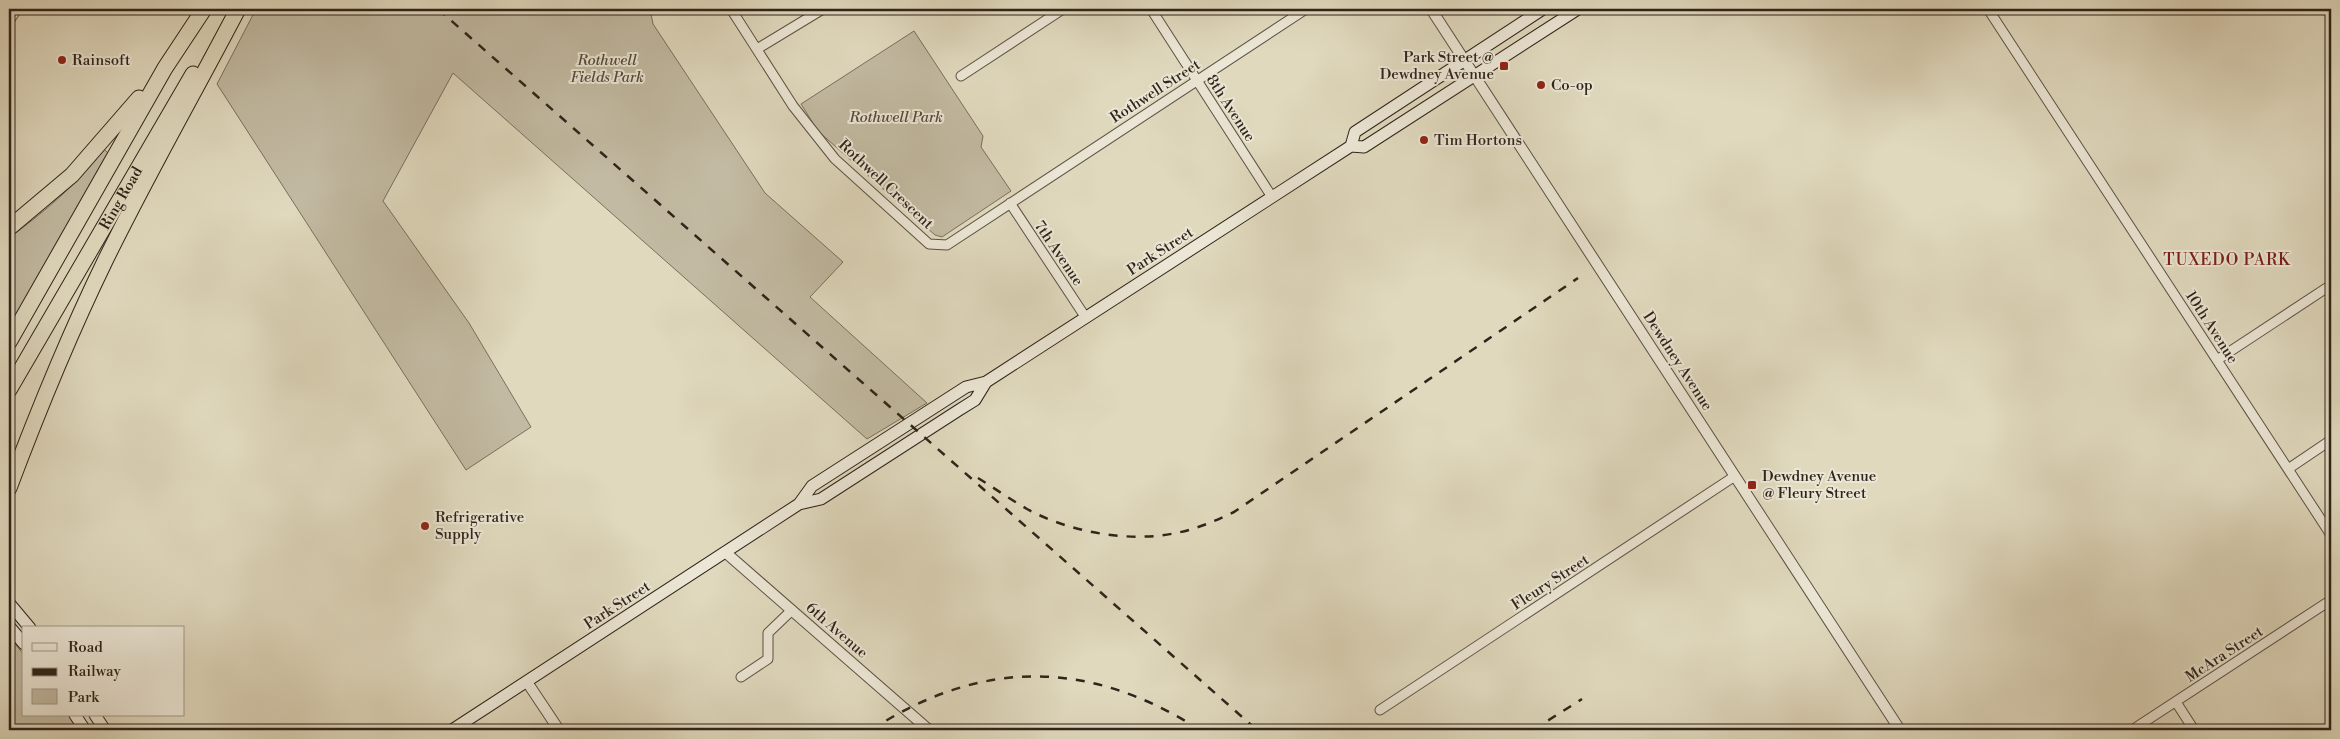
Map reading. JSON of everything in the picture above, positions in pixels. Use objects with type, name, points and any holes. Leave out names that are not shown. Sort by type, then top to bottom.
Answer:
[{"type":"highway","name":"Ring Road","points":[[9,342],[165,68],[204,9]]},
{"type":"highway","name":"Ring Road","points":[[9,390],[196,69],[238,9]]},
{"type":"highway","points":[[9,488],[66,344],[106,260],[149,175],[238,9]]},
{"type":"highway","points":[[9,228],[72,175],[165,68]]},
{"type":"main road","name":"Park Street","points":[[1351,146],[1354,132],[1543,9]]},
{"type":"main road","name":"Park Street","points":[[799,504],[812,486],[820,480],[966,386],[986,382],[1351,146],[1364,147],[1578,9]]},
{"type":"main road","name":"Park Street","points":[[452,730],[799,504],[821,499],[975,400],[986,382]]},
{"type":"main road","points":[[9,603],[28,626]]},
{"type":"main road","points":[[9,626],[22,642]]},
{"type":"main road","points":[[76,716],[85,730]]},
{"type":"main road","points":[[96,716],[104,730]]},
{"type":"street","points":[[9,20],[17,9]]},
{"type":"street","name":"Rothwell Crescent","points":[[731,9],[793,106],[835,159],[929,244],[947,245],[1019,197]]},
{"type":"street","points":[[757,49],[823,9]]},
{"type":"street","points":[[961,76],[1063,9]]},
{"type":"street","name":"8th Avenue","points":[[1150,9],[1272,197]]},
{"type":"street","name":"Rothwell Street","points":[[1019,197],[1306,9]]},
{"type":"street","name":"Dewdney Avenue","points":[[1431,9],[1900,730]]},
{"type":"street","name":"10th Avenue","points":[[1988,9],[2331,535]]},
{"type":"street","name":"7th Avenue","points":[[1010,203],[1086,318]]},
{"type":"street","points":[[2217,360],[2331,285]]},
{"type":"street","points":[[2288,469],[2331,440]]},
{"type":"street","name":"Fleury Street","points":[[1380,710],[1735,476]]},
{"type":"street","name":"6th Avenue","points":[[726,552],[929,730]]},
{"type":"street","name":"McAra Street","points":[[2132,730],[2331,600]]},
{"type":"street","points":[[741,677],[768,660],[768,633],[792,610]]},
{"type":"street","points":[[527,682],[558,730]]},
{"type":"street","points":[[2176,702],[2194,730]]},
{"type":"green space","name":"Rothwell Fields Park","points":[[256,9],[650,9],[653,24],[765,193],[843,262],[810,297],[927,403],[867,439],[453,73],[383,201],[469,323],[531,427],[466,470],[217,84]]},
{"type":"green space","name":"Rothwell Park","points":[[914,31],[983,136],[981,147],[1011,191],[942,237],[935,235],[818,131],[801,104]]},
{"type":"green space","points":[[104,149],[109,154],[9,329],[9,238],[60,197]]},
{"type":"green space","points":[[9,636],[22,652],[22,716],[71,716],[80,730],[9,730]]},
{"type":"railway","points":[[438,9],[1257,730]]},
{"type":"railway","points":[[978,478],[1027,509],[1061,524],[1080,529],[1119,536],[1139,537],[1158,536],[1199,527],[1234,512],[1578,278]]},
{"type":"railway","points":[[871,730],[912,706],[954,690],[995,680],[1036,676],[1076,680],[1117,690],[1159,707],[1200,730]]},
{"type":"railway","points":[[1533,730],[1582,699]]},
{"type":"place","name":"Rainsoft","points":[[62,60]]},
{"type":"place","name":"Park Street @ Dewdney Avenue","points":[[1504,66]]},
{"type":"place","name":"Co-op","points":[[1541,85]]},
{"type":"place","name":"Tim Hortons","points":[[1424,140]]},
{"type":"place","name":"Dewdney Avenue @ Fleury Street","points":[[1752,485]]},
{"type":"place","name":"Refrigerative Supply","points":[[425,526]]},
{"type":"district","name":"TUXEDO PARK","points":[[2227,259]]}]
